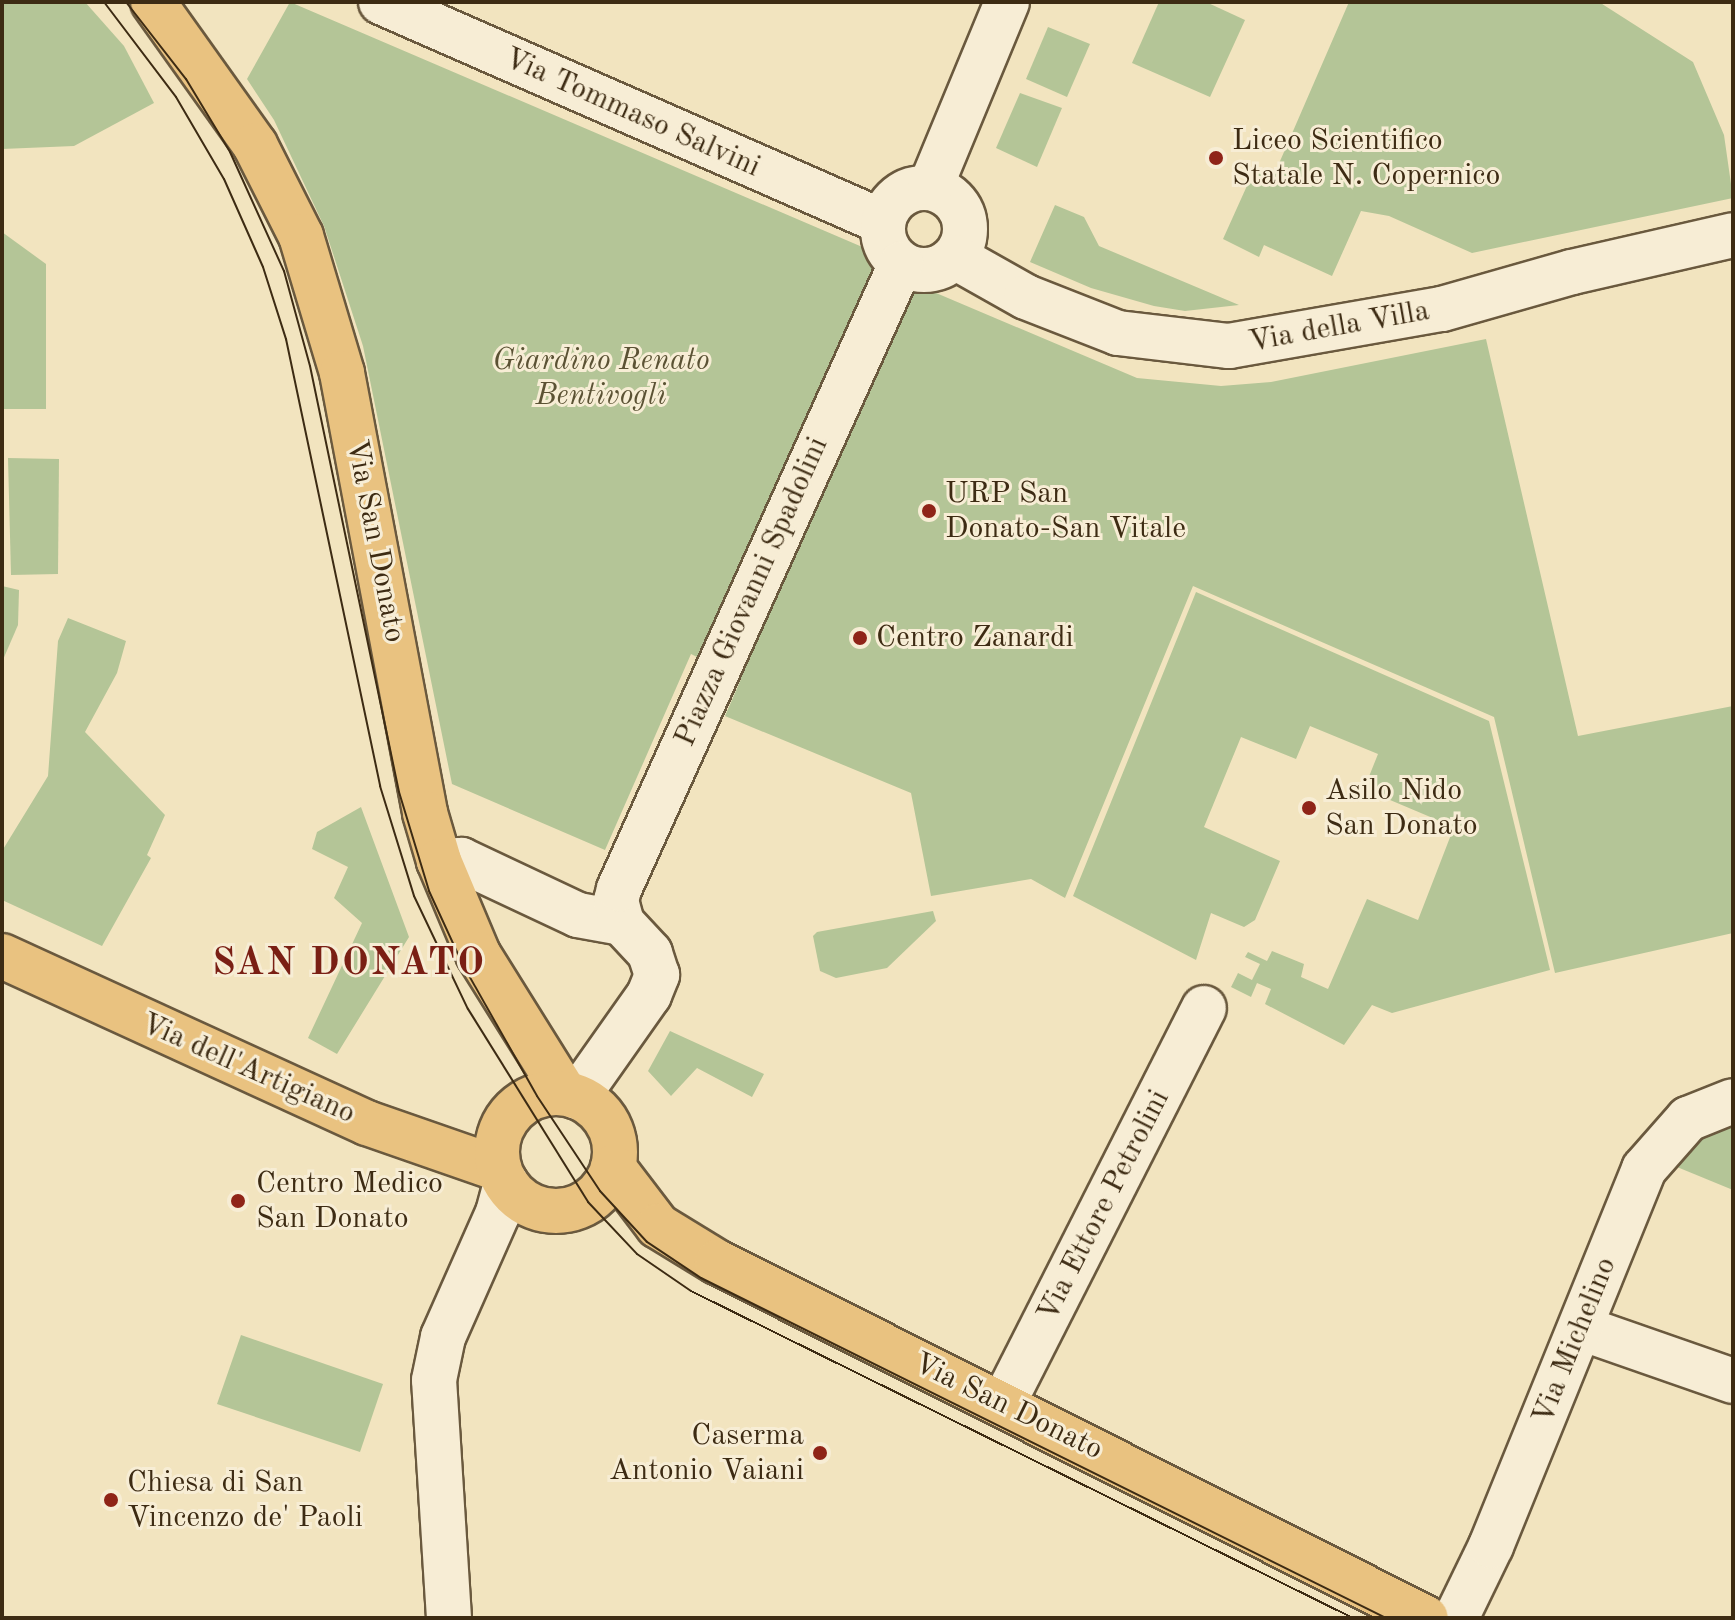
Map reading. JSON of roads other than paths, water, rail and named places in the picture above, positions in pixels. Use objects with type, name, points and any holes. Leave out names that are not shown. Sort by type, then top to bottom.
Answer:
[{"type":"main road","name":"Via San Donato","points":[[158,4],[255,145],[301,236],[321,294],[342,373],[417,776],[439,861],[478,954],[571,1095]]},
{"type":"main road","name":"Via dell'Artigiano","points":[[2,956],[367,1123],[503,1176]]},
{"type":"main road","points":[[545,1094],[571,1095],[609,1127],[613,1167],[604,1187],[571,1209],[534,1207],[503,1176],[498,1138],[515,1109],[545,1094]]},
{"type":"main road","name":"Via San Donato","points":[[613,1167],[636,1203],[679,1242],[1426,1618]]},
{"type":"street","name":"Via Tommaso Salvini","points":[[381,2],[883,222]]},
{"type":"street","points":[[930,188],[1007,2]]},
{"type":"street","points":[[930,188],[950,196],[963,215],[965,237],[955,257],[923,271],[901,264],[887,247],[883,222],[904,193],[930,188]]},
{"type":"street","name":"Via della Villa","points":[[955,257],[1026,297],[1118,333],[1229,346],[1442,309],[1572,272],[1733,235]]},
{"type":"street","name":"Piazza Giovanni Spadolini","points":[[622,923],[619,889],[901,264]]},
{"type":"street","points":[[439,861],[461,860],[578,915],[622,923],[650,953],[655,985],[571,1095]]},
{"type":"street","name":"Via Ettore Petrolini","points":[[1003,1404],[1204,1008]]},
{"type":"street","name":"Via Michelino","points":[[1456,1618],[1581,1328],[1637,1185],[1657,1149],[1688,1119],[1733,1101]]},
{"type":"street","points":[[449,1618],[433,1432],[437,1358],[503,1176]]},
{"type":"street","points":[[1581,1328],[1733,1381]]},
{"type":"tram line","points":[[104,2],[176,97],[224,179],[263,267],[286,339],[380,786],[414,896],[468,1009],[588,1202],[637,1254],[691,1291],[1353,1618]]},
{"type":"tram line","points":[[126,2],[186,79],[230,152],[284,271],[310,366],[399,792],[429,891],[463,965],[537,1096],[600,1191],[647,1242],[701,1278],[1386,1618]]},
{"type":"place","name":"Liceo Scientifico Statale N. Copernico","points":[[1216,158]]},
{"type":"place","name":"URP San Donato-San Vitale","points":[[929,511]]},
{"type":"place","name":"Centro Zanardi","points":[[860,638]]},
{"type":"place","name":"Asilo Nido San Donato","points":[[1309,808]]},
{"type":"place","name":"Centro Medico San Donato","points":[[238,1201]]},
{"type":"place","name":"Caserma Antonio Vaiani","points":[[820,1453]]},
{"type":"place","name":"Chiesa di San Vincenzo de' Paoli","points":[[111,1500]]},
{"type":"district","name":"SAN DONATO","points":[[349,965]]},
{"type":"park label","name":"Giardino Renato Bentivogli","points":[[601,378]]}]
